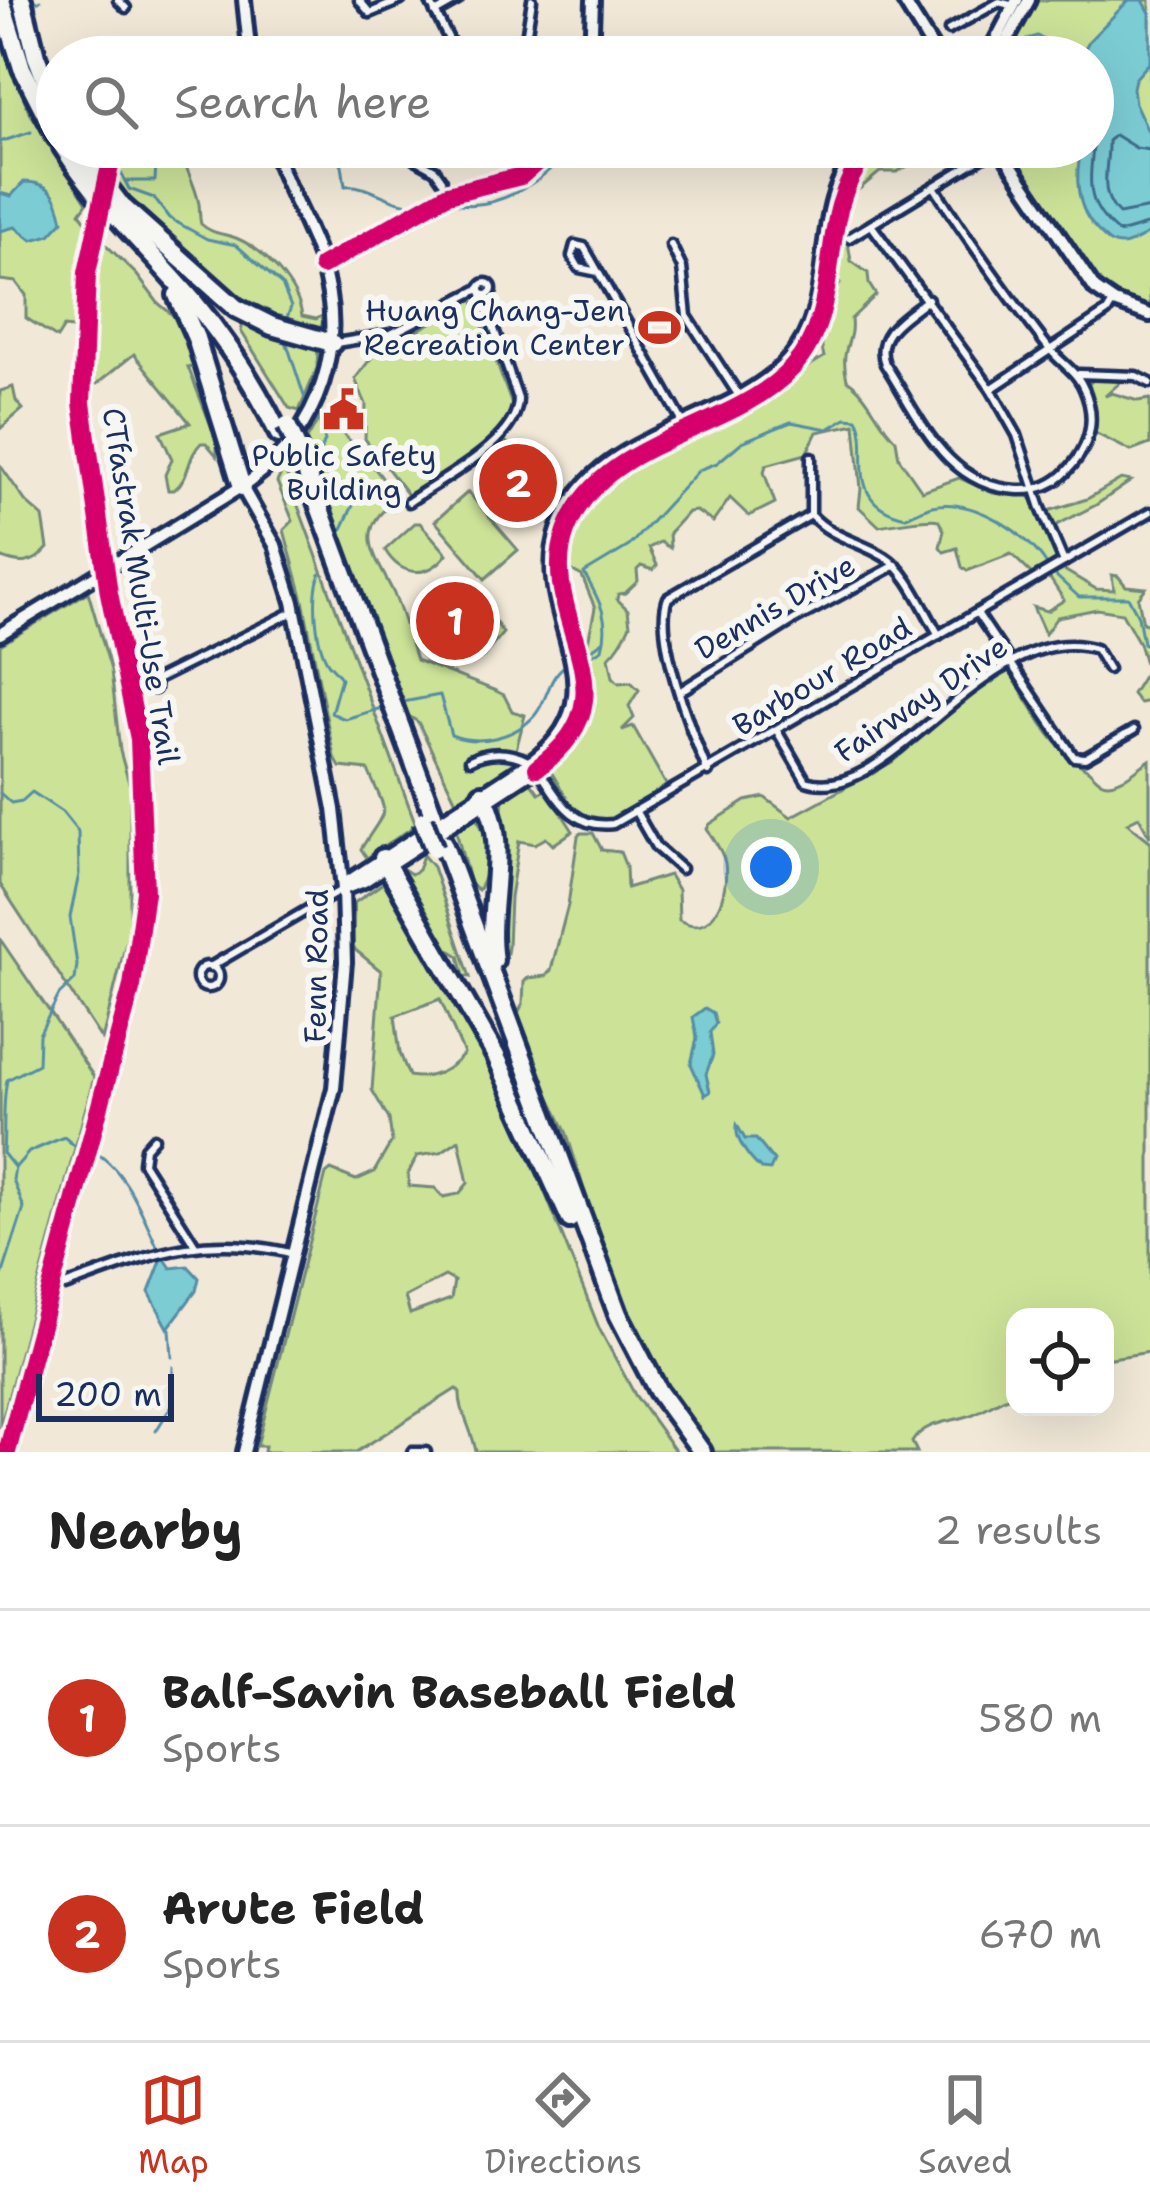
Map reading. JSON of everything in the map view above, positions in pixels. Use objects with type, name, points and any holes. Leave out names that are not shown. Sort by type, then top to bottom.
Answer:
[{"type":"highway","points":[[1,0],[22,68],[36,96]]},
{"type":"highway","points":[[22,0],[36,56]]},
{"type":"highway","points":[[82,168],[222,320],[256,369],[290,441],[615,1336],[687,1452]]},
{"type":"highway","points":[[88,168],[94,181]]},
{"type":"highway","points":[[115,204],[223,340],[290,441]]},
{"type":"highway","points":[[115,204],[236,308],[272,326],[332,343]]},
{"type":"highway","points":[[160,265],[194,330],[242,487]]},
{"type":"highway","points":[[484,797],[496,845],[492,943],[508,1019]]},
{"type":"highway","points":[[438,846],[623,1327],[658,1391],[702,1452]]},
{"type":"highway","points":[[386,862],[496,1056],[570,1219]]},
{"type":"main road","points":[[244,0],[248,36]]},
{"type":"main road","points":[[592,36],[593,0]]},
{"type":"main road","points":[[903,0],[925,36]]},
{"type":"main road","points":[[1000,36],[1020,4]]},
{"type":"main road","points":[[1007,36],[1020,4]]},
{"type":"main road","points":[[0,634],[242,487],[274,461],[320,394],[332,343],[331,304],[322,266],[281,168]]},
{"type":"main road","points":[[322,266],[448,194],[521,176],[530,168]]},
{"type":"main road","points":[[343,889],[353,888],[564,744],[583,704],[559,570],[563,539],[575,511],[613,471],[740,398],[771,376],[800,344],[815,309],[835,187],[850,168]]},
{"type":"main road","points":[[1013,168],[1091,284],[1113,302],[1150,315]]},
{"type":"main road","name":"Fenn Road","points":[[242,487],[279,554],[295,611],[330,784],[343,889],[345,988],[334,1088],[244,1452]]},
{"type":"street","points":[[118,0],[126,8]]},
{"type":"street","points":[[359,0],[370,13],[401,0]]},
{"type":"street","points":[[429,0],[447,36]]},
{"type":"street","points":[[435,13],[458,0]]},
{"type":"street","points":[[526,36],[532,0]]},
{"type":"street","points":[[949,30],[999,2],[1020,4]]},
{"type":"street","points":[[431,168],[442,181]]},
{"type":"street","points":[[848,238],[966,168]]},
{"type":"street","points":[[928,299],[884,336],[880,350],[951,464],[975,482],[1004,490],[1035,491],[1061,477],[1079,458],[1090,434],[1090,409],[1079,374],[1051,351],[934,188]]},
{"type":"street","points":[[872,226],[991,389],[1017,435],[1064,562]]},
{"type":"street","points":[[598,272],[578,268],[572,256],[575,245],[583,246],[598,272],[686,427]]},
{"type":"street","points":[[671,245],[682,268],[687,316],[740,398]]},
{"type":"street","points":[[332,343],[387,335],[481,291],[518,398],[517,415],[477,456],[409,502]]},
{"type":"street","points":[[991,389],[1107,312],[1113,302]]},
{"type":"street","points":[[1079,374],[1136,376],[1150,383]]},
{"type":"street","points":[[811,457],[811,515],[826,532],[882,555],[896,566],[939,635]]},
{"type":"street","name":"Barbour Road","points":[[534,765],[566,809],[581,821],[613,824],[1150,512]]},
{"type":"street","points":[[708,772],[684,715],[663,611],[668,598],[811,515]]},
{"type":"street","name":"Dennis Drive","points":[[679,692],[794,620],[896,566]]},
{"type":"street","points":[[156,680],[295,611]]},
{"type":"street","points":[[977,614],[1074,757],[1085,758],[1134,730]]},
{"type":"street","name":"Fairway Drive","points":[[777,731],[806,781],[820,786],[837,784],[874,764],[1010,664],[1049,647],[1080,644],[1096,649],[1108,669]]},
{"type":"street","points":[[470,760],[506,754],[534,765]]},
{"type":"street","points":[[636,812],[656,847],[681,869]]},
{"type":"street","points":[[210,967],[343,889]]},
{"type":"street","points":[[154,1138],[145,1148],[143,1163],[195,1246]]},
{"type":"street","points":[[65,1286],[153,1254],[195,1246],[238,1243],[294,1254]]},
{"type":"street","points":[[412,1452],[426,1452]]},
{"type":"green space","points":[[1033,0],[1150,0],[1150,311],[1116,299],[1095,283],[1018,168],[1114,168],[1114,36],[1013,36]]},
{"type":"green space","points":[[0,39],[36,122],[36,168],[65,168],[87,203],[80,213],[89,225],[73,328],[64,327],[57,338],[26,318],[26,295],[16,282],[0,280]]},
{"type":"green space","points":[[114,168],[186,168],[201,224],[247,243],[268,260],[287,281],[302,316],[316,319],[324,315],[321,328],[265,318],[230,293],[138,210],[111,178]]},
{"type":"green space","points":[[863,168],[904,168],[880,172],[846,200]]},
{"type":"green space","points":[[846,230],[851,261],[868,273],[876,295],[851,319],[847,380],[896,440],[899,458],[922,491],[959,478],[993,493],[1029,496],[1042,513],[1087,499],[1121,479],[1131,481],[1047,530],[1057,559],[1033,575],[1011,554],[967,571],[957,548],[944,552],[940,547],[944,530],[938,520],[879,526],[859,507],[855,424],[817,432],[806,454],[766,465],[775,503],[749,516],[730,498],[713,522],[696,511],[688,512],[669,533],[670,548],[660,542],[649,548],[657,565],[653,570],[641,566],[638,581],[618,594],[630,625],[609,657],[613,677],[639,690],[629,706],[634,718],[622,730],[633,726],[668,788],[611,820],[583,818],[550,770],[577,733],[590,688],[587,647],[595,608],[582,576],[566,562],[575,525],[586,505],[592,507],[599,497],[596,492],[615,478],[824,357],[824,319],[840,284],[836,238]]},
{"type":"green space","points":[[98,237],[180,321],[198,368],[188,367],[217,441],[217,456],[201,443],[174,490],[168,490],[165,475],[172,459],[160,433],[190,423],[134,354],[97,384],[92,383],[91,372],[85,375],[88,301]]},
{"type":"green space","points":[[473,299],[513,418],[476,454],[408,495],[365,439],[366,404],[355,379],[375,353],[372,346],[411,334]]},
{"type":"green space","points":[[243,324],[318,347],[317,368],[299,411],[289,408],[241,331]]},
{"type":"green space","points":[[1094,379],[1124,379],[1105,396],[1150,399],[1150,444],[1131,451],[1095,433],[1095,404],[1088,385]]},
{"type":"green space","points":[[13,387],[23,409],[0,429],[0,391]]},
{"type":"green space","points":[[324,416],[360,450],[400,500],[394,510],[388,507],[378,517],[371,538],[416,660],[504,695],[512,711],[525,715],[516,750],[531,754],[456,801],[418,722],[404,713],[304,445]]},
{"type":"green space","points":[[506,442],[556,500],[530,523],[480,465]]},
{"type":"green space","points":[[0,465],[43,517],[48,548],[31,561],[0,557]]},
{"type":"green space","points":[[284,468],[416,825],[367,858],[361,849],[383,805],[368,770],[340,767],[334,757],[284,530],[293,521],[277,482]]},
{"type":"green space","points":[[468,492],[518,550],[485,579],[435,521]]},
{"type":"green space","points":[[415,523],[447,554],[423,571],[399,566],[385,550]]},
{"type":"green space","points":[[1064,570],[1096,589],[1114,590],[1112,575],[1126,586],[1146,588],[1138,598],[1143,623],[1150,625],[1150,701],[1139,703],[1132,694],[1147,670],[1122,613],[1097,609],[1057,617],[1045,634],[1033,607],[1047,611],[1064,600],[1049,577]]},
{"type":"green space","points":[[457,580],[503,633],[483,657],[452,667],[428,656],[412,624]]},
{"type":"green space","points":[[88,592],[111,670],[120,751],[130,787],[130,926],[102,1040],[0,884],[0,645]]},
{"type":"green space","points":[[1009,671],[1052,737],[1101,781],[1120,780],[1150,760],[1150,837],[1139,817],[1127,823],[1150,841],[1150,1352],[1114,1358],[1114,1308],[1006,1308],[1006,1398],[924,1430],[912,1442],[917,1452],[712,1452],[666,1388],[609,1271],[567,1134],[537,1070],[518,1013],[524,982],[551,970],[581,833],[593,833],[602,850],[620,852],[627,888],[669,875],[678,890],[679,920],[702,924],[717,910],[726,875],[722,854],[707,829],[710,824],[746,801],[764,797],[791,817],[892,762],[961,703]]},
{"type":"green space","points":[[529,780],[539,793],[546,789],[573,831],[553,845],[546,838],[535,844],[519,841],[508,947],[502,953],[504,795]]},
{"type":"green space","points":[[476,817],[487,854],[478,890],[470,884],[456,831]]},
{"type":"green space","points":[[423,855],[433,867],[470,977],[464,976],[459,956],[446,948],[403,875],[405,870],[411,874],[418,870]]},
{"type":"green space","points":[[386,881],[504,1090],[599,1328],[635,1395],[676,1452],[476,1452],[456,1389],[356,1452],[264,1452],[265,1446],[257,1446],[326,1174],[331,1170],[356,1180],[374,1172],[392,1141],[389,1119],[372,1090],[381,971],[353,948],[354,903]],"holes":[[[440,999],[464,1054],[439,1072],[409,1076],[395,1016]],[[459,1140],[468,1183],[459,1194],[443,1197],[435,1188],[409,1186],[408,1174],[417,1156],[441,1152]],[[445,1276],[454,1281],[451,1299],[410,1314],[405,1297]]]},
{"type":"green space","points":[[0,939],[94,1077],[0,1428]]},
{"type":"water","points":[[1129,0],[1143,0],[1150,13],[1150,62],[1133,88],[1150,136],[1150,233],[1119,245],[1106,239],[1091,222],[1079,192],[1078,168],[1114,168],[1114,36],[1094,36]]},
{"type":"water","points":[[24,182],[47,188],[56,198],[63,221],[50,235],[32,240],[15,227],[0,231],[0,193],[11,196]]},
{"type":"water","points":[[705,1008],[716,1023],[710,1032],[713,1055],[706,1074],[710,1092],[705,1095],[691,1064],[697,1038],[693,1017]]},
{"type":"water","points":[[737,1125],[745,1139],[756,1139],[774,1161],[770,1170],[761,1169],[747,1154]]},
{"type":"water","points":[[163,1256],[171,1268],[188,1266],[199,1278],[196,1291],[168,1328],[149,1292]]},
{"type":"waterway","points":[[0,142],[31,132]]},
{"type":"waterway","points":[[118,168],[129,189],[154,198],[169,218],[207,239],[236,245],[282,285],[291,307],[286,320]]},
{"type":"waterway","points":[[125,181],[155,181],[156,168]]},
{"type":"waterway","points":[[342,168],[345,186],[413,204]]},
{"type":"waterway","points":[[447,201],[482,204],[499,199],[551,168]]},
{"type":"waterway","points":[[286,341],[305,399]]},
{"type":"waterway","points":[[587,658],[602,649],[605,628],[584,573],[629,546],[699,470],[717,463],[742,442],[791,422],[828,429],[846,418],[857,419],[866,487],[886,510],[906,517],[932,506],[981,512],[1027,541],[1047,565]]},
{"type":"waterway","points":[[319,420],[325,441],[319,453],[336,483],[351,489],[356,499],[340,533]]},
{"type":"waterway","points":[[320,574],[318,632],[328,663],[341,678],[331,713],[345,719],[388,706]]},
{"type":"waterway","points":[[1055,575],[1079,597],[1128,597],[1138,616],[1143,643],[1150,646]]},
{"type":"waterway","points":[[593,696],[595,673],[589,651],[603,641]]},
{"type":"waterway","points":[[398,703],[440,695],[451,735],[496,738],[535,715],[566,665]]},
{"type":"waterway","points":[[0,793],[11,803],[32,792],[62,812],[78,832],[79,874],[70,917],[75,980],[59,995],[39,1035],[38,1064],[7,1080],[3,1153],[15,1168],[13,1180],[24,1208],[0,1282]]},
{"type":"waterway","points":[[15,1168],[29,1152],[64,1137],[76,1147]]},
{"type":"waterway","points":[[91,1150],[123,1180],[158,1248]]},
{"type":"waterway","points":[[170,1329],[172,1357]]},
{"type":"waterway","points":[[156,1431],[172,1405],[173,1367]]},
{"type":"cycle path","name":"CTfastrak Multi-Use Trail","points":[[7,1452],[132,986],[145,892],[139,739],[109,593],[82,403],[87,273],[110,168]]},
{"type":"cycle path","points":[[322,266],[448,194],[521,176],[530,168]]},
{"type":"cycle path","points":[[537,768],[567,740],[582,712],[584,683],[560,563],[566,531],[583,499],[636,455],[735,408],[792,368],[820,318],[840,206],[857,168]]},
{"type":"place","name":"Huang Chang-Jen Recreation Center","points":[[659,327]]},
{"type":"place","name":"Public Safety Building","points":[[344,409]]},
{"type":"place","name":"Arute Field","points":[[518,483]]},
{"type":"place","name":"Balf-Savin Baseball Field","points":[[455,621]]}]
